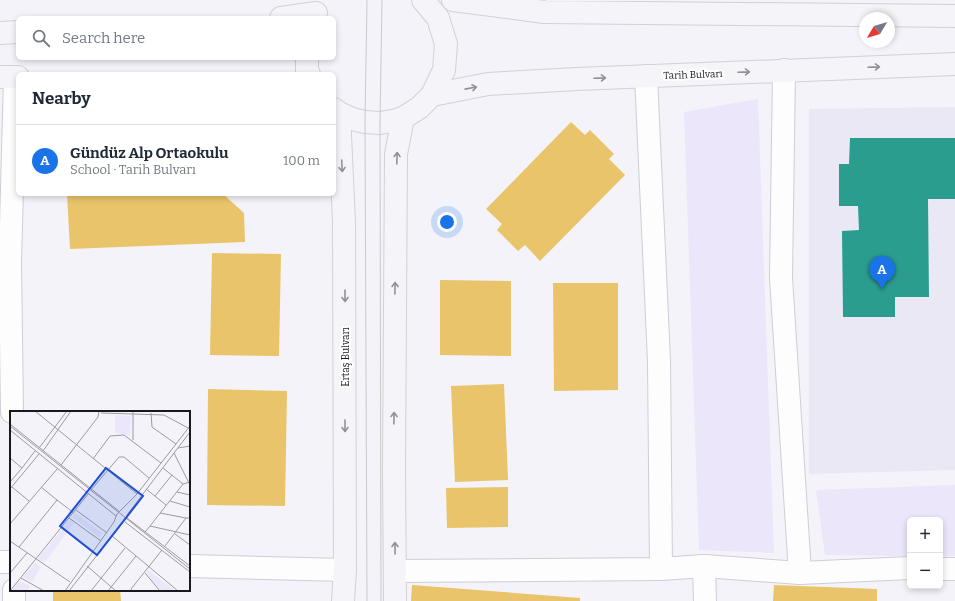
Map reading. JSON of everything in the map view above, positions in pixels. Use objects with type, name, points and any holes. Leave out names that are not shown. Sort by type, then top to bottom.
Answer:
[{"type":"main road","points":[[337,111],[352,119],[365,122],[392,122],[403,118],[419,108],[432,95],[444,70],[446,44],[438,18],[423,0]]},
{"type":"main road","points":[[452,0],[544,12],[643,7],[955,16]]},
{"type":"main road","points":[[291,16],[320,10]]},
{"type":"main road","points":[[0,33],[16,32]]},
{"type":"main road","points":[[306,60],[308,72]]},
{"type":"main road","name":"Tarih Bulvarı","points":[[432,95],[488,84],[784,70],[955,64]]},
{"type":"main road","name":"Ertaş Bulvarı","points":[[337,111],[344,222],[345,570],[343,601]]},
{"type":"main road","points":[[395,601],[394,469],[396,154],[403,118]]},
{"type":"street","points":[[784,70],[781,278],[800,573]]},
{"type":"street","points":[[646,76],[659,361],[661,569]]},
{"type":"street","points":[[11,77],[10,263],[12,411]]},
{"type":"street","points":[[190,566],[345,570]]},
{"type":"street","points":[[704,566],[705,601]]},
{"type":"street","points":[[395,571],[661,569],[704,566],[800,573],[907,568]]},
{"type":"street","points":[[943,569],[955,569]]},
{"type":"shaded area","points":[[758,99],[774,553],[699,550],[684,112]]},
{"type":"shaded area","points":[[955,107],[955,470],[809,474],[809,109]]},
{"type":"shaded area","points":[[955,485],[955,556],[943,556],[943,517],[907,517],[907,556],[825,555],[816,490]]},
{"type":"building: Homes","points":[[571,122],[585,135],[590,130],[614,154],[609,159],[625,175],[540,261],[525,245],[518,251],[497,230],[502,224],[486,209]]},
{"type":"building: Homes","points":[[67,196],[225,196],[244,213],[245,242],[70,249]]},
{"type":"building: Homes","points":[[212,253],[281,254],[279,356],[210,355]]},
{"type":"building: Homes","points":[[440,280],[511,281],[511,356],[440,355]]},
{"type":"building: Homes","points":[[553,283],[618,283],[618,390],[554,391]]},
{"type":"building: Homes","points":[[504,384],[508,480],[455,482],[451,386]]},
{"type":"building: Homes","points":[[208,389],[287,391],[285,506],[207,505]]},
{"type":"building: Homes","points":[[508,487],[508,527],[447,528],[446,488]]},
{"type":"building: Homes","points":[[412,585],[580,598],[580,601],[411,601]]},
{"type":"building: Homes","points":[[774,585],[877,589],[877,601],[773,601]]},
{"type":"building: Homes","points":[[53,591],[120,591],[121,601],[53,601]]},
{"type":"building: Schools","points":[[850,138],[955,138],[955,199],[928,199],[929,297],[895,297],[895,317],[843,317],[842,231],[859,230],[858,206],[839,206],[839,164],[849,164]]},
{"type":"tram line","points":[[367,0],[365,122],[367,601]]},
{"type":"tram line","points":[[381,601],[380,123],[382,0]]},
{"type":"place","name":"Gündüz Alp Ortaokulu","points":[[882,289]]}]
